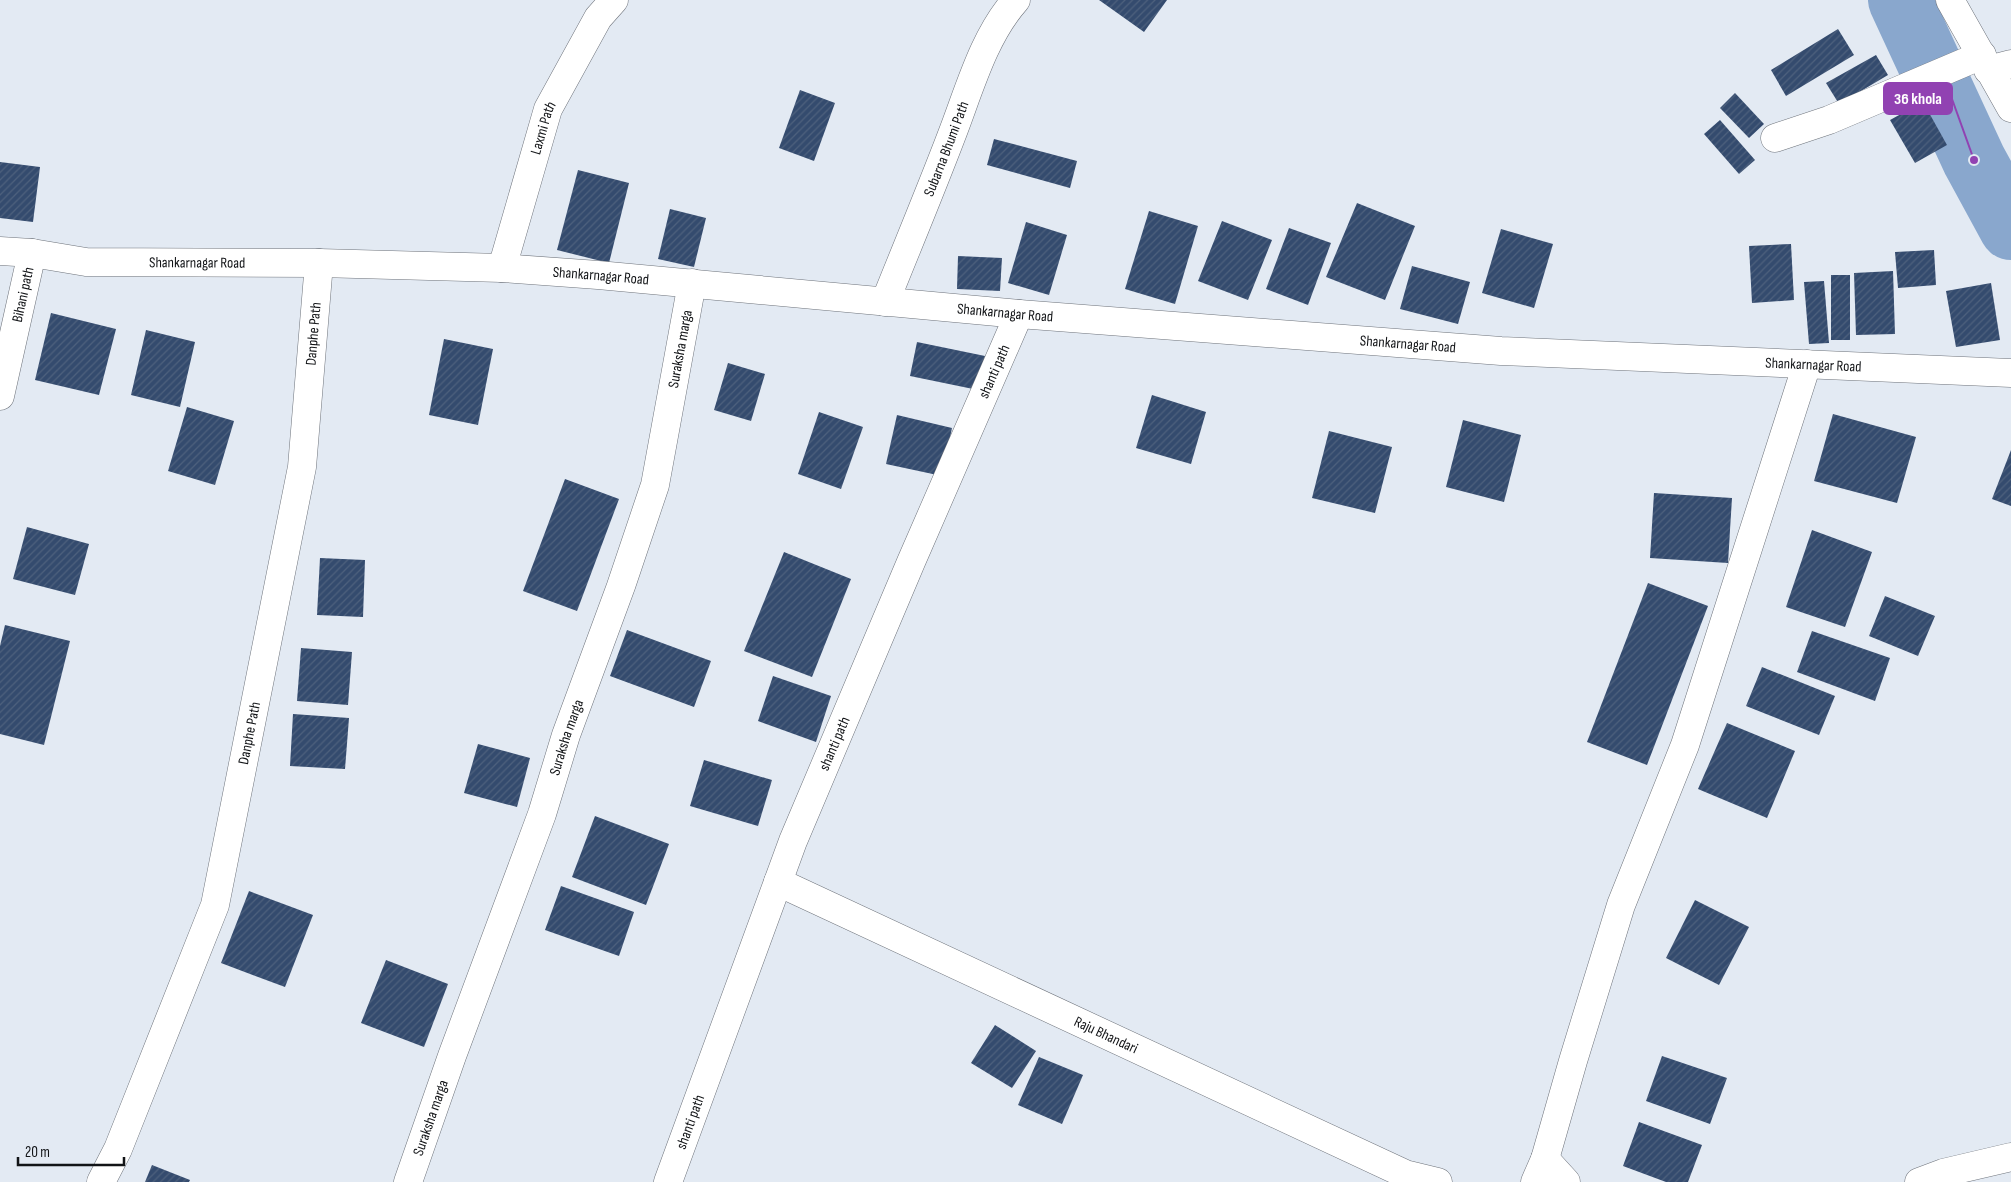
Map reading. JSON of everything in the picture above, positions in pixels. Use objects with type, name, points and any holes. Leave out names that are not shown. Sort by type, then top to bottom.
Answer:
[{"type":"street","name":"Laxmi Path","points":[[502,268],[548,109],[598,18],[614,0]]},
{"type":"street","name":"Subarna Bhumi Path","points":[[884,302],[980,63],[1004,14],[1016,0]]},
{"type":"street","points":[[1950,0],[1994,63],[2011,108]]},
{"type":"street","points":[[1775,138],[1828,120],[1952,67],[1994,63]]},
{"type":"street","name":"Shankarnagar Road","points":[[0,251],[86,262],[502,268],[692,283],[1019,314],[1501,351],[2011,373]]},
{"type":"street","name":"Bihani path","points":[[0,396],[32,254]]},
{"type":"street","name":"Danphe Path","points":[[101,1182],[118,1149],[215,905],[302,467],[319,264]]},
{"type":"street","name":"Suraksha marga","points":[[408,1182],[452,1056],[542,814],[566,735],[621,586],[655,485],[692,283]]},
{"type":"street","name":"shanti path","points":[[668,1182],[793,841],[911,562],[1019,314]]},
{"type":"street","points":[[1566,1182],[1540,1171],[1572,1061],[1621,905],[1685,744],[1807,364]]},
{"type":"street","name":"Raju Bhandari","points":[[778,882],[1405,1174],[1438,1182]]},
{"type":"street","points":[[1937,1179],[2011,1157]]},
{"type":"building","points":[[1099,0],[1167,0],[1144,32]]},
{"type":"building","points":[[1838,29],[1854,55],[1786,96],[1771,70]]},
{"type":"building","points":[[1876,55],[1888,75],[1839,104],[1826,83]]},
{"type":"building","points":[[800,90],[835,103],[814,161],[779,148]]},
{"type":"building","points":[[1735,93],[1764,124],[1749,138],[1720,108]]},
{"type":"building","points":[[1923,102],[1947,145],[1915,163],[1890,120]]},
{"type":"building","points":[[1720,120],[1755,160],[1739,174],[1704,134]]},
{"type":"building","points":[[994,139],[1077,161],[1070,188],[987,165]]},
{"type":"building","points":[[0,162],[40,167],[33,222],[0,218]]},
{"type":"building","points":[[578,170],[629,183],[609,263],[557,250]]},
{"type":"building","points":[[1357,203],[1415,226],[1385,300],[1326,277]]},
{"type":"building","points":[[670,209],[706,218],[694,267],[658,259]]},
{"type":"building","points":[[1149,211],[1198,226],[1175,304],[1125,289]]},
{"type":"building","points":[[1222,221],[1272,240],[1248,300],[1198,281]]},
{"type":"building","points":[[1026,222],[1067,235],[1049,295],[1008,283]]},
{"type":"building","points":[[1289,228],[1331,243],[1308,305],[1266,289]]},
{"type":"building","points":[[1501,229],[1553,244],[1534,308],[1482,293]]},
{"type":"building","points":[[1791,244],[1794,300],[1752,303],[1749,246]]},
{"type":"building","points":[[1934,250],[1936,285],[1898,288],[1895,252]]},
{"type":"building","points":[[958,256],[1002,258],[1000,291],[957,289]]},
{"type":"building","points":[[1412,266],[1470,282],[1458,324],[1400,309]]},
{"type":"building","points":[[1893,271],[1895,334],[1856,335],[1854,273]]},
{"type":"building","points":[[1831,275],[1850,275],[1850,340],[1831,340]]},
{"type":"building","points":[[1824,281],[1829,343],[1809,344],[1804,282]]},
{"type":"building","points":[[1991,283],[2000,340],[1956,347],[1946,291]]},
{"type":"building","points":[[51,313],[116,329],[99,395],[35,380]]},
{"type":"building","points":[[146,330],[195,342],[180,407],[131,395]]},
{"type":"building","points":[[444,339],[493,349],[478,425],[429,415]]},
{"type":"building","points":[[917,342],[985,356],[978,390],[910,376]]},
{"type":"building","points":[[728,363],[765,374],[751,421],[714,410]]},
{"type":"building","points":[[1152,395],[1206,412],[1191,464],[1136,448]]},
{"type":"building","points":[[187,407],[234,421],[215,485],[168,471]]},
{"type":"building","points":[[819,412],[863,427],[841,489],[798,474]]},
{"type":"building","points":[[1833,414],[1916,437],[1897,503],[1814,481]]},
{"type":"building","points":[[897,415],[952,428],[942,476],[886,464]]},
{"type":"building","points":[[1463,420],[1521,435],[1504,502],[1446,487]]},
{"type":"building","points":[[1329,431],[1392,447],[1375,513],[1312,498]]},
{"type":"building","points":[[2011,450],[2011,506],[1992,499]]},
{"type":"building","points":[[565,479],[619,499],[577,611],[523,591]]},
{"type":"building","points":[[1654,493],[1732,498],[1728,563],[1650,558]]},
{"type":"building","points":[[27,527],[89,544],[75,595],[13,579]]},
{"type":"building","points":[[1812,530],[1872,552],[1845,627],[1786,607]]},
{"type":"building","points":[[784,552],[851,579],[812,677],[744,651]]},
{"type":"building","points":[[320,558],[365,560],[363,617],[317,615]]},
{"type":"building","points":[[1648,583],[1708,606],[1647,765],[1587,742]]},
{"type":"building","points":[[1885,596],[1935,616],[1918,656],[1869,636]]},
{"type":"building","points":[[5,625],[70,641],[44,745],[0,734],[0,646]]},
{"type":"building","points":[[627,630],[711,661],[694,707],[610,676]]},
{"type":"building","points":[[1812,631],[1890,658],[1875,701],[1797,672]]},
{"type":"building","points":[[301,648],[352,652],[348,705],[297,701]]},
{"type":"building","points":[[1762,667],[1835,696],[1819,735],[1746,706]]},
{"type":"building","points":[[773,676],[831,696],[816,742],[758,721]]},
{"type":"building","points":[[293,714],[349,718],[345,769],[290,766]]},
{"type":"building","points":[[1727,723],[1795,751],[1767,818],[1698,789]]},
{"type":"building","points":[[478,744],[530,758],[517,807],[464,793]]},
{"type":"building","points":[[704,760],[772,780],[758,826],[690,806]]},
{"type":"building","points":[[595,816],[669,844],[646,905],[572,877]]},
{"type":"building","points":[[561,886],[634,912],[619,956],[545,930]]},
{"type":"building","points":[[249,891],[313,915],[285,987],[221,963]]},
{"type":"building","points":[[1695,900],[1749,927],[1719,985],[1666,958]]},
{"type":"building","points":[[386,960],[448,984],[424,1047],[361,1023]]},
{"type":"building","points":[[995,1025],[1036,1051],[1012,1088],[971,1063]]},
{"type":"building","points":[[1662,1056],[1727,1078],[1710,1124],[1646,1101]]},
{"type":"building","points":[[1039,1057],[1083,1075],[1062,1124],[1018,1105]]},
{"type":"building","points":[[1639,1122],[1702,1145],[1688,1182],[1666,1182],[1623,1166]]},
{"type":"building","points":[[152,1165],[190,1180],[189,1182],[145,1182]]},
{"type":"waterway","points":[[1900,0],[1974,160],[2011,228]]},
{"type":"place","name":"36 khola","points":[[1974,160]]}]
